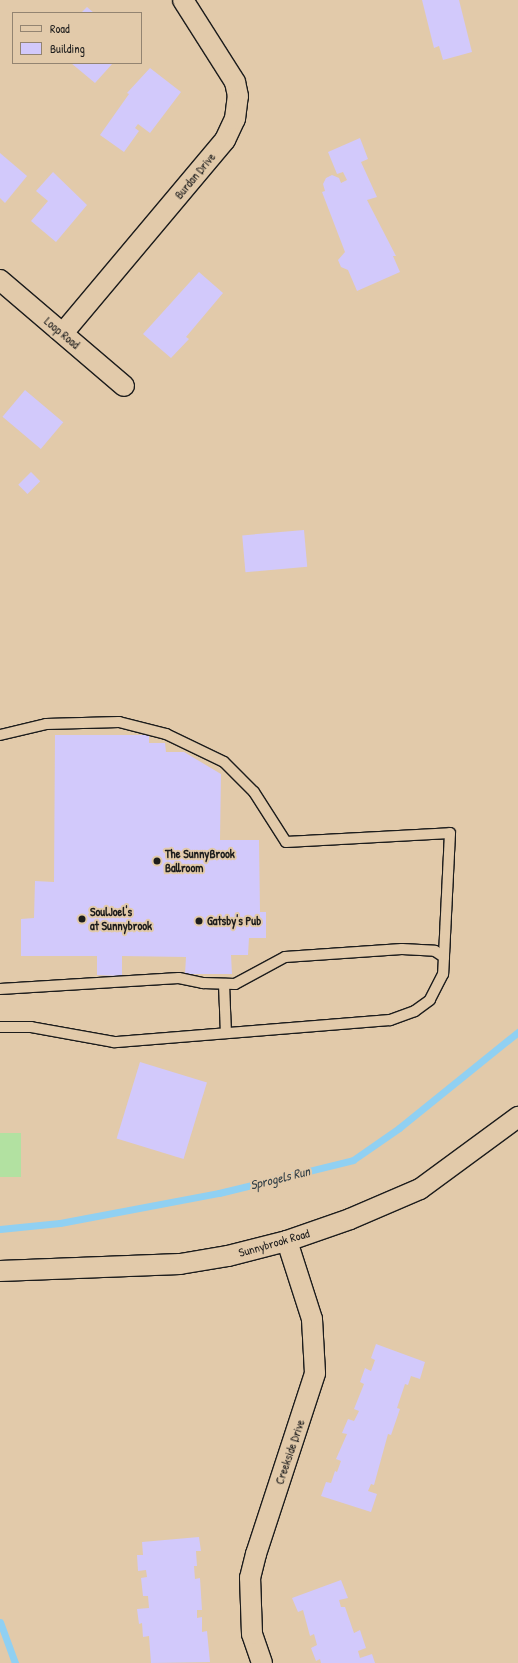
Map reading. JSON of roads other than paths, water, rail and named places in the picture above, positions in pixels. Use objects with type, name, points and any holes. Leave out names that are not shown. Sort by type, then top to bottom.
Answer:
[{"type":"street","name":"Burdan Drive","points":[[63,333],[225,140],[231,129],[238,109],[237,89],[183,0]]},
{"type":"street","name":"Loop Road","points":[[0,280],[124,386]]},
{"type":"street","name":"Sunnybrook Road","points":[[0,1271],[139,1268],[180,1264],[228,1256],[287,1241],[350,1219],[420,1189],[518,1117]]},
{"type":"street","name":"Creekside Drive","points":[[262,1663],[252,1634],[250,1578],[256,1554],[315,1373],[312,1319],[287,1241]]},
{"type":"lane","points":[[0,735],[46,724],[120,722],[166,734],[224,762],[254,792],[286,842],[450,833],[443,974],[430,1000],[415,1011],[390,1020],[114,1042],[31,1027],[0,1027]]},
{"type":"lane","points":[[0,989],[179,978],[203,983],[235,984],[248,979],[285,957],[402,949],[435,952],[444,957]]},
{"type":"lane","points":[[224,984],[226,1033]]},
{"type":"waterway","name":"Sprogels Run","points":[[0,1229],[60,1223],[219,1193],[353,1160],[399,1128],[518,1032]]},
{"type":"waterway","points":[[0,1622],[15,1663]]},
{"type":"place","name":"The SunnyBrook Ballroom","points":[[157,861]]},
{"type":"place","name":"SoulJoel's at Sunnybrook","points":[[82,919]]},
{"type":"place","name":"Gatsby's Pub","points":[[199,921]]}]
